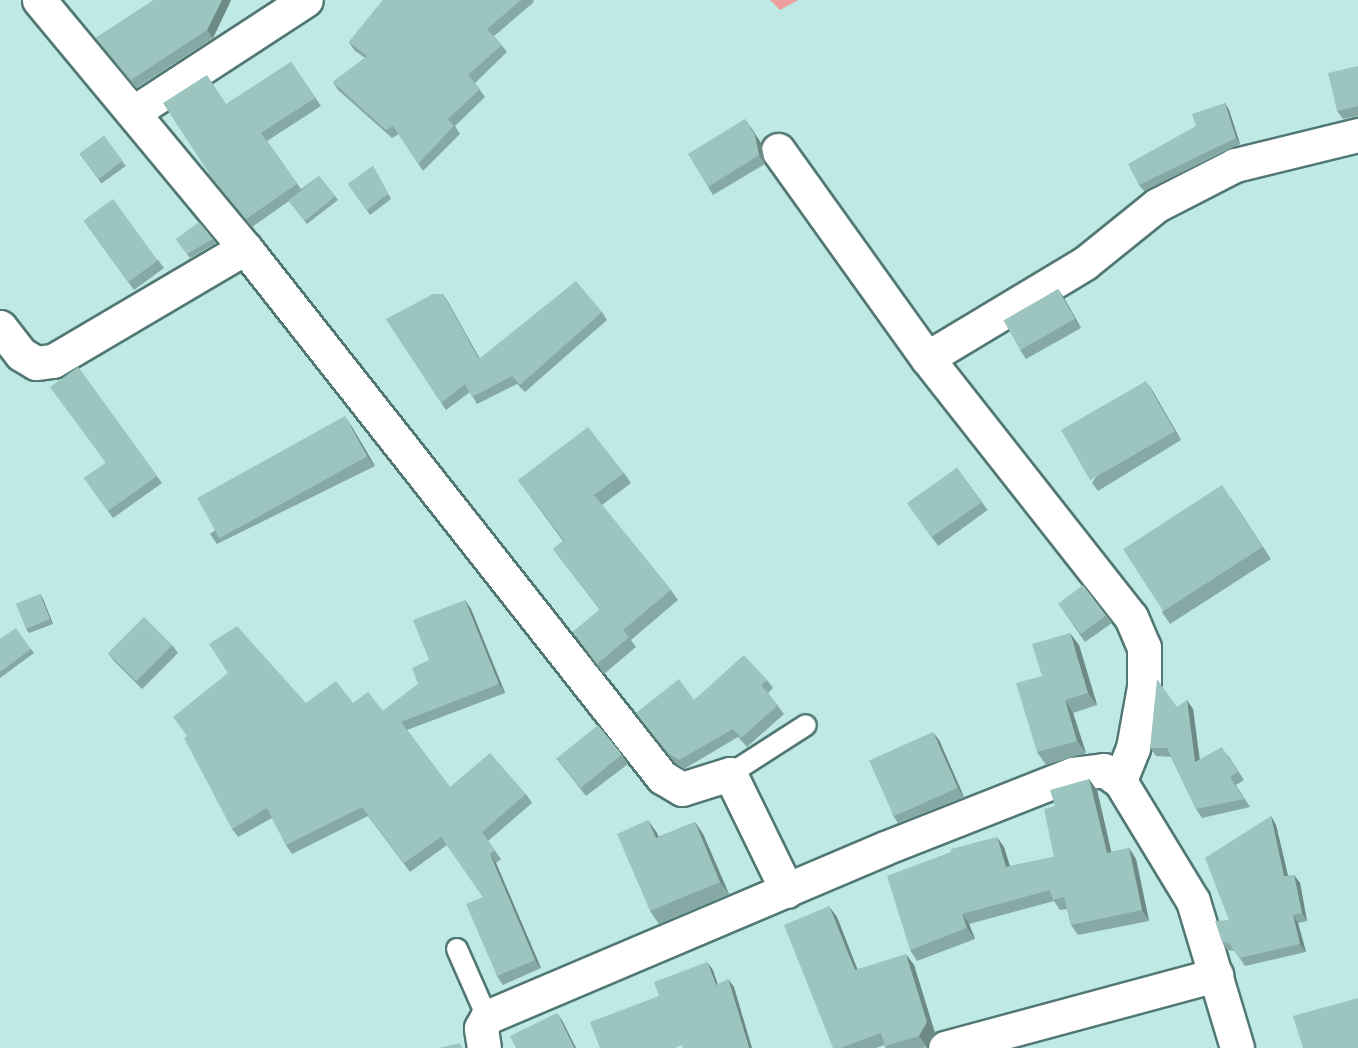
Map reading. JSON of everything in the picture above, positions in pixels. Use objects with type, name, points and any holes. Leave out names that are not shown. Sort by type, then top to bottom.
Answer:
[{"type":"street","points":[[39,0],[245,248],[662,777],[681,789],[730,774],[787,891]]},
{"type":"street","points":[[134,112],[306,0]]},
{"type":"street","points":[[927,358],[1085,263],[1157,205],[1235,165],[1358,135]]},
{"type":"street","points":[[778,150],[927,358],[1131,617],[1144,647],[1144,687],[1133,748],[1120,781]]},
{"type":"street","points":[[0,327],[21,354],[36,363],[53,361],[245,248]]},
{"type":"street","points":[[485,1033],[787,891],[1073,774],[1104,770],[1120,781],[1193,901],[1237,1048]]},
{"type":"street","points":[[945,1048],[1216,975]]},
{"type":"lane","points":[[730,774],[806,725]]},
{"type":"lane","points":[[457,949],[485,1033]]},
{"type":"shaded area","points":[[770,0],[798,0],[780,10]]},
{"type":"building","points":[[154,0],[222,0],[207,30],[131,80],[96,38]]},
{"type":"building","points":[[383,0],[521,0],[487,29],[502,45],[468,75],[480,89],[448,119],[454,126],[418,164],[393,126],[386,130],[333,82],[367,56],[349,42]]},
{"type":"building","points":[[291,62],[315,98],[261,133],[297,184],[246,219],[210,175],[163,103],[207,75],[226,104]]},
{"type":"building","points":[[1358,66],[1358,106],[1337,111],[1328,73]]},
{"type":"building","points":[[1225,103],[1236,138],[1139,185],[1128,164],[1196,126],[1192,114]]},
{"type":"building","points":[[745,119],[755,135],[759,155],[708,187],[688,154]]},
{"type":"building","points":[[104,136],[123,161],[99,179],[80,154]]},
{"type":"building","points":[[373,166],[388,194],[367,210],[348,184]]},
{"type":"building","points":[[319,176],[335,196],[305,221],[289,201]]},
{"type":"building","points":[[113,199],[158,260],[129,282],[84,220]]},
{"type":"building","points":[[199,222],[213,239],[187,254],[176,239]]},
{"type":"building","points":[[576,281],[602,312],[520,385],[512,376],[472,397],[465,384],[441,403],[386,319],[433,294],[443,294],[479,359]]},
{"type":"building","points":[[1058,289],[1075,318],[1020,350],[1003,320]]},
{"type":"building","points":[[78,367],[157,476],[108,511],[84,478],[106,463],[50,387]]},
{"type":"building","points":[[1146,381],[1175,431],[1090,480],[1061,430]]},
{"type":"building","points":[[345,416],[367,456],[219,538],[197,498]]},
{"type":"building","points":[[588,427],[624,473],[594,495],[671,590],[623,630],[629,637],[597,664],[573,632],[600,609],[553,549],[564,540],[518,480]]},
{"type":"building","points":[[957,468],[981,502],[931,537],[907,503]]},
{"type":"building","points":[[1222,485],[1262,547],[1163,611],[1123,549]]},
{"type":"building","points":[[1083,585],[1106,615],[1081,634],[1058,604]]},
{"type":"building","points":[[40,594],[50,619],[26,629],[16,604]]},
{"type":"building","points":[[465,600],[499,684],[401,722],[450,787],[490,753],[526,794],[482,832],[495,850],[490,854],[535,960],[497,976],[466,904],[483,897],[441,837],[404,863],[362,807],[286,845],[267,808],[232,829],[184,738],[187,736],[173,717],[228,673],[209,644],[237,626],[306,703],[336,681],[353,703],[368,692],[383,711],[418,684],[412,668],[429,660],[413,620]]},
{"type":"building","points":[[144,617],[172,645],[136,681],[108,653]]},
{"type":"building","points":[[16,628],[31,649],[0,672],[0,639]]},
{"type":"building","points":[[1070,633],[1088,693],[1065,700],[1077,741],[1037,752],[1016,683],[1042,676],[1032,644]]},
{"type":"building","points":[[744,655],[767,680],[761,685],[778,705],[741,738],[733,729],[679,760],[669,754],[636,713],[679,679],[694,700]]},
{"type":"building","points":[[1157,679],[1177,707],[1187,700],[1195,762],[1222,747],[1238,772],[1230,777],[1244,799],[1196,809],[1167,748],[1150,748]]},
{"type":"building","points":[[598,725],[622,755],[581,788],[557,758]]},
{"type":"building","points":[[933,732],[958,788],[894,816],[869,760]]},
{"type":"building","points":[[1089,779],[1107,853],[1129,848],[1142,910],[1071,925],[1064,897],[1053,900],[1050,890],[962,914],[967,928],[910,950],[887,876],[951,852],[951,849],[997,837],[1006,867],[1054,857],[1044,809],[1055,806],[1050,790]]},
{"type":"building","points":[[1271,816],[1284,876],[1294,875],[1302,913],[1293,915],[1300,944],[1239,958],[1229,943],[1222,942],[1215,921],[1229,920],[1205,858]]},
{"type":"building","points":[[648,820],[656,838],[695,822],[720,882],[650,911],[617,834]]},
{"type":"building","points":[[829,906],[855,970],[906,954],[927,1022],[919,1036],[885,1046],[881,1033],[840,1048],[833,1048],[784,925]]},
{"type":"building","points":[[707,962],[716,985],[728,979],[749,1048],[683,1048],[682,1045],[675,1048],[600,1048],[590,1022],[659,996],[654,982]]},
{"type":"building","points":[[1358,998],[1358,1048],[1303,1048],[1293,1016]]},
{"type":"building","points":[[557,1013],[574,1048],[516,1048],[510,1036]]},
{"type":"building","points":[[460,1043],[462,1048],[439,1048]]}]
